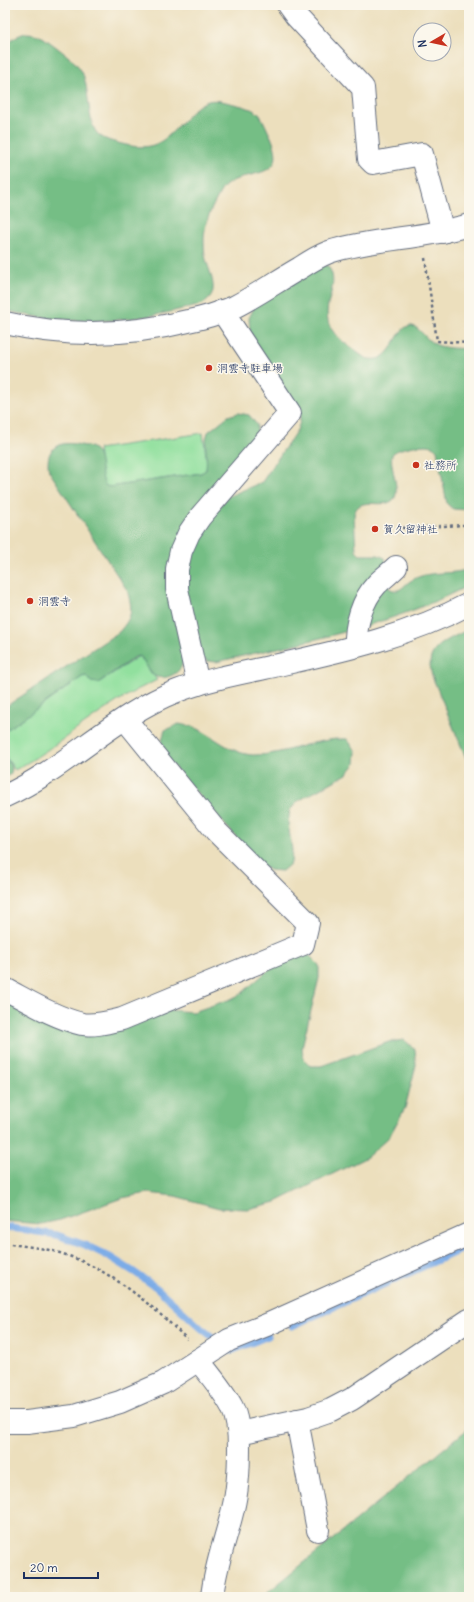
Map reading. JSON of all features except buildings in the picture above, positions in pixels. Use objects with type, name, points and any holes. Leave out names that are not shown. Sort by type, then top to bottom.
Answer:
[{"type":"street","points":[[288,5],[304,25],[363,88],[369,159],[373,163],[422,154],[444,232]]},
{"type":"street","points":[[5,323],[40,330],[106,334],[171,326],[235,306],[327,253],[349,247],[444,232],[469,225]]},
{"type":"street","points":[[198,684],[177,589],[177,569],[181,551],[189,533],[200,517],[290,413],[222,311]]},
{"type":"street","points":[[356,646],[356,636],[362,609],[376,585],[396,567]]},
{"type":"street","points":[[5,796],[43,776],[125,719],[150,704],[177,691],[198,684],[356,646],[408,631],[469,604]]},
{"type":"street","points":[[5,989],[63,1018],[83,1024],[103,1024],[122,1019],[303,944],[308,923],[216,831],[125,719]]},
{"type":"street","points":[[5,1422],[27,1422],[74,1416],[120,1402],[163,1383],[211,1351],[469,1234]]},
{"type":"street","points":[[239,1433],[297,1420],[331,1410],[352,1399],[469,1320]]},
{"type":"street","points":[[211,1351],[218,1385],[232,1408],[239,1433],[239,1468],[237,1489],[233,1509],[219,1555],[212,1597]]},
{"type":"street","points":[[297,1420],[318,1530]]},
{"type":"path","points":[[426,264],[437,341],[469,343]]},
{"type":"path","points":[[402,528],[464,525]]},
{"type":"path","points":[[5,1243],[53,1251],[78,1260],[102,1272],[125,1286],[211,1351]]},
{"type":"green space","points":[[25,33],[38,35],[44,38],[70,58],[80,68],[85,79],[90,114],[94,129],[103,138],[134,146],[143,147],[152,145],[166,138],[202,104],[215,100],[244,106],[261,116],[276,152],[275,161],[270,168],[233,181],[224,187],[214,204],[206,224],[204,234],[206,260],[213,285],[211,296],[205,303],[138,318],[94,321],[49,318],[5,310],[5,45],[15,37]]},
{"type":"green space","points":[[323,265],[328,266],[332,274],[333,282],[327,316],[330,325],[339,338],[365,358],[374,359],[382,357],[387,353],[404,329],[409,326],[418,329],[430,341],[437,345],[469,349],[469,510],[453,509],[447,504],[437,450],[432,446],[423,445],[404,448],[394,452],[392,455],[392,466],[396,485],[393,500],[383,504],[360,505],[356,509],[354,515],[356,551],[360,555],[378,555],[385,558],[388,585],[390,589],[399,590],[409,582],[423,575],[469,569],[469,585],[439,600],[377,623],[313,640],[216,662],[207,661],[200,657],[183,588],[186,552],[227,497],[262,482],[297,430],[300,422],[300,414],[255,344],[250,332],[249,318],[255,306]]},
{"type":"green space","points":[[238,413],[249,415],[257,425],[257,437],[184,530],[184,661],[180,669],[173,675],[162,678],[158,677],[152,674],[141,657],[135,657],[98,683],[91,682],[86,676],[82,677],[5,731],[5,707],[119,632],[127,622],[131,608],[127,590],[49,471],[48,463],[51,451],[55,447],[66,444],[86,446],[95,450],[99,457],[103,481],[105,485],[109,487],[201,473],[206,470],[206,442],[208,432],[228,416]]},
{"type":"green space","points":[[203,433],[207,463],[206,470],[201,473],[109,487],[105,486],[102,480],[98,449]]},
{"type":"green space","points":[[469,629],[469,765],[432,676],[430,663],[431,656],[439,646]]},
{"type":"green space","points":[[139,656],[157,680],[138,689],[102,711],[51,748],[15,770],[5,756],[5,731],[82,677],[86,676],[98,683]]},
{"type":"green space","points":[[179,724],[194,727],[230,748],[245,754],[253,755],[277,753],[323,741],[347,739],[356,751],[355,764],[347,774],[298,801],[290,810],[288,823],[292,850],[291,863],[282,871],[269,870],[260,864],[167,759],[161,744],[165,730]]},
{"type":"green space","points":[[5,756],[12,768],[11,774],[5,777]]},
{"type":"green space","points":[[297,955],[309,955],[319,965],[319,978],[302,1047],[303,1058],[310,1066],[321,1066],[389,1042],[404,1040],[415,1049],[416,1065],[405,1108],[389,1137],[367,1157],[276,1202],[248,1209],[219,1208],[175,1196],[148,1193],[122,1198],[60,1220],[41,1224],[5,1221],[5,997],[61,1024],[167,1010],[193,1012],[241,994],[273,966]]},
{"type":"green space","points":[[469,1428],[469,1597],[263,1597],[267,1593]]},
{"type":"waterway","points":[[5,1227],[57,1235],[85,1245],[110,1257],[157,1288],[202,1329],[231,1351],[268,1336]]},
{"type":"waterway","points":[[292,1326],[469,1246]]},
{"type":"place","name":"洞雲寺駐車場","points":[[209,368]]},
{"type":"place","name":"社務所","points":[[416,465]]},
{"type":"place","name":"賀久留神社","points":[[375,529]]},
{"type":"place","name":"洞雲寺","points":[[30,601]]}]
